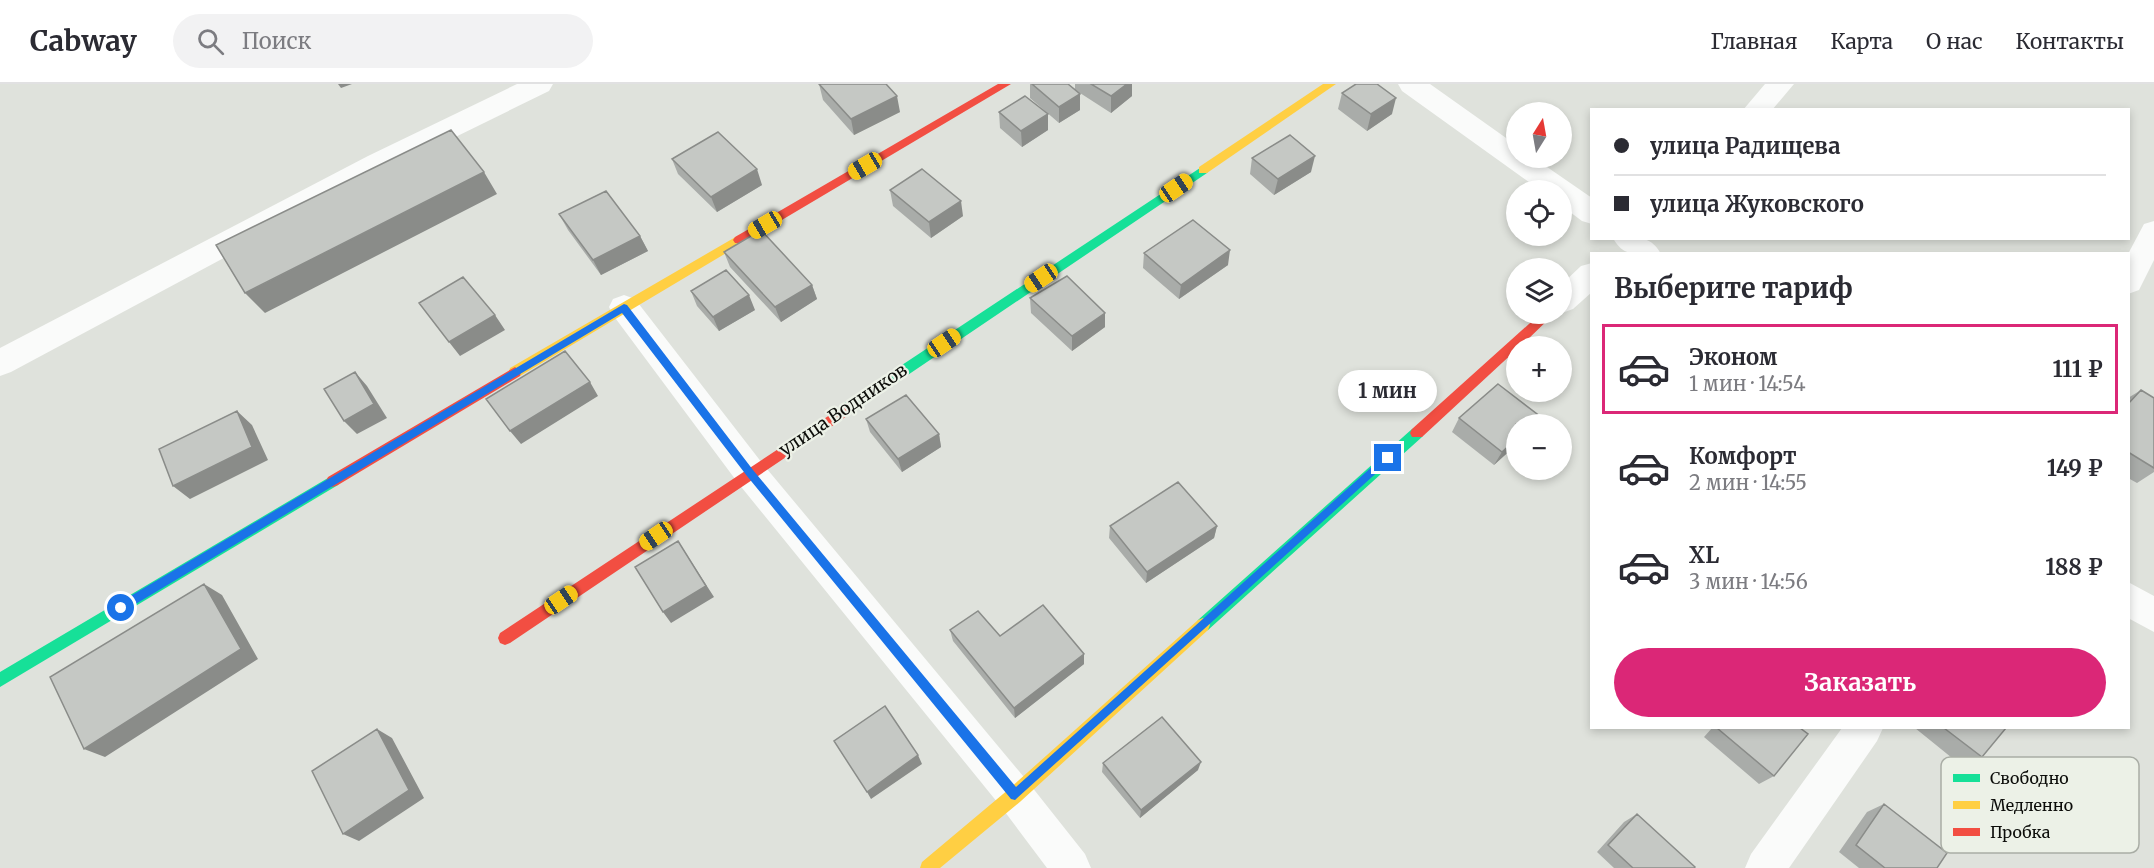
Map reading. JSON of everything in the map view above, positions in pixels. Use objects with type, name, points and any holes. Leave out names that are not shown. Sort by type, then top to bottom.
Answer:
[{"type":"street","points":[[0,363],[378,163],[540,84]]},
{"type":"street","points":[[0,680],[624,308],[1006,84]]},
{"type":"street","name":"улица Водников","points":[[505,638],[1331,84]]},
{"type":"street","points":[[1411,84],[1546,180]]},
{"type":"street","points":[[1758,108],[1781,84]]},
{"type":"street","points":[[1572,199],[1590,212]]},
{"type":"street","points":[[2130,278],[2154,232]]},
{"type":"street","points":[[1572,292],[1590,276]]},
{"type":"street","points":[[624,308],[750,473],[1015,795],[1071,868]]},
{"type":"street","points":[[928,868],[1015,795],[1537,324]]},
{"type":"street","points":[[2130,599],[2154,616]]},
{"type":"street","points":[[1765,868],[1863,729]]},
{"type":"building","points":[[819,84],[886,84],[897,96],[851,119]]},
{"type":"building","points":[[1032,84],[1068,84],[1080,94],[1059,107]]},
{"type":"building","points":[[1091,84],[1127,84],[1111,96]]},
{"type":"building","points":[[1356,84],[1377,84],[1396,98],[1371,114],[1342,93]]},
{"type":"building","points":[[1025,96],[1048,114],[1021,131],[999,112]]},
{"type":"building","points":[[451,130],[484,172],[245,293],[216,245]]},
{"type":"building","points":[[718,132],[757,169],[711,197],[672,159]]},
{"type":"building","points":[[1290,135],[1315,156],[1278,179],[1252,158]]},
{"type":"building","points":[[922,169],[961,201],[929,222],[890,190]]},
{"type":"building","points":[[606,191],[640,236],[593,260],[559,214]]},
{"type":"building","points":[[1193,220],[1230,250],[1181,285],[1144,253]]},
{"type":"building","points":[[761,230],[812,285],[775,307],[724,252]]},
{"type":"building","points":[[726,270],[749,295],[713,317],[691,291]]},
{"type":"building","points":[[1067,276],[1105,313],[1072,336],[1030,298]]},
{"type":"building","points":[[463,277],[495,315],[449,342],[419,303]]},
{"type":"building","points":[[565,351],[590,382],[510,431],[486,399]]},
{"type":"building","points":[[355,372],[374,404],[344,421],[324,389]]},
{"type":"building","points":[[1498,384],[1506,390],[1506,402],[1521,402],[1537,414],[1506,414],[1506,448],[1502,452],[1459,418]]},
{"type":"building","points":[[2141,390],[2154,398],[2154,468],[2130,453],[2130,402]]},
{"type":"building","points":[[906,395],[939,434],[898,459],[866,419]]},
{"type":"building","points":[[237,411],[252,447],[173,486],[159,449]]},
{"type":"building","points":[[1178,482],[1217,526],[1147,572],[1110,526]]},
{"type":"building","points":[[678,541],[706,586],[663,612],[635,567]]},
{"type":"building","points":[[204,584],[241,649],[84,749],[50,677]]},
{"type":"building","points":[[1043,605],[1084,654],[1014,708],[950,630],[978,611],[1000,636]]},
{"type":"building","points":[[885,706],[918,755],[867,792],[834,741]]},
{"type":"building","points":[[1162,717],[1201,762],[1141,810],[1103,763]]},
{"type":"building","points":[[377,729],[409,790],[343,834],[312,771]]},
{"type":"building","points":[[1718,729],[1801,729],[1808,734],[1774,776]]},
{"type":"building","points":[[1945,729],[2005,729],[1982,757]]},
{"type":"building","points":[[1884,804],[1941,848],[1941,853],[1947,853],[1937,868],[1885,868],[1856,845]]},
{"type":"building","points":[[1637,814],[1695,867],[1633,868],[1608,845]]},
{"type":"traffic: fast","points":[[848,408],[1203,170]]},
{"type":"traffic: fast","points":[[1203,625],[1417,433]]},
{"type":"traffic: fast","points":[[0,680],[333,481]]},
{"type":"traffic: slow","points":[[1203,170],[1331,84]]},
{"type":"traffic: slow","points":[[515,372],[739,240]]},
{"type":"traffic: slow","points":[[928,868],[1015,795],[1203,625]]},
{"type":"traffic: jam","points":[[739,240],[1006,84]]},
{"type":"traffic: jam","points":[[1417,433],[1537,324]]},
{"type":"traffic: jam","points":[[333,481],[515,372]]},
{"type":"traffic: jam","points":[[505,638],[848,408]]},
{"type":"route","points":[[121,608],[624,308],[750,473],[1015,795],[1388,458]]}]
